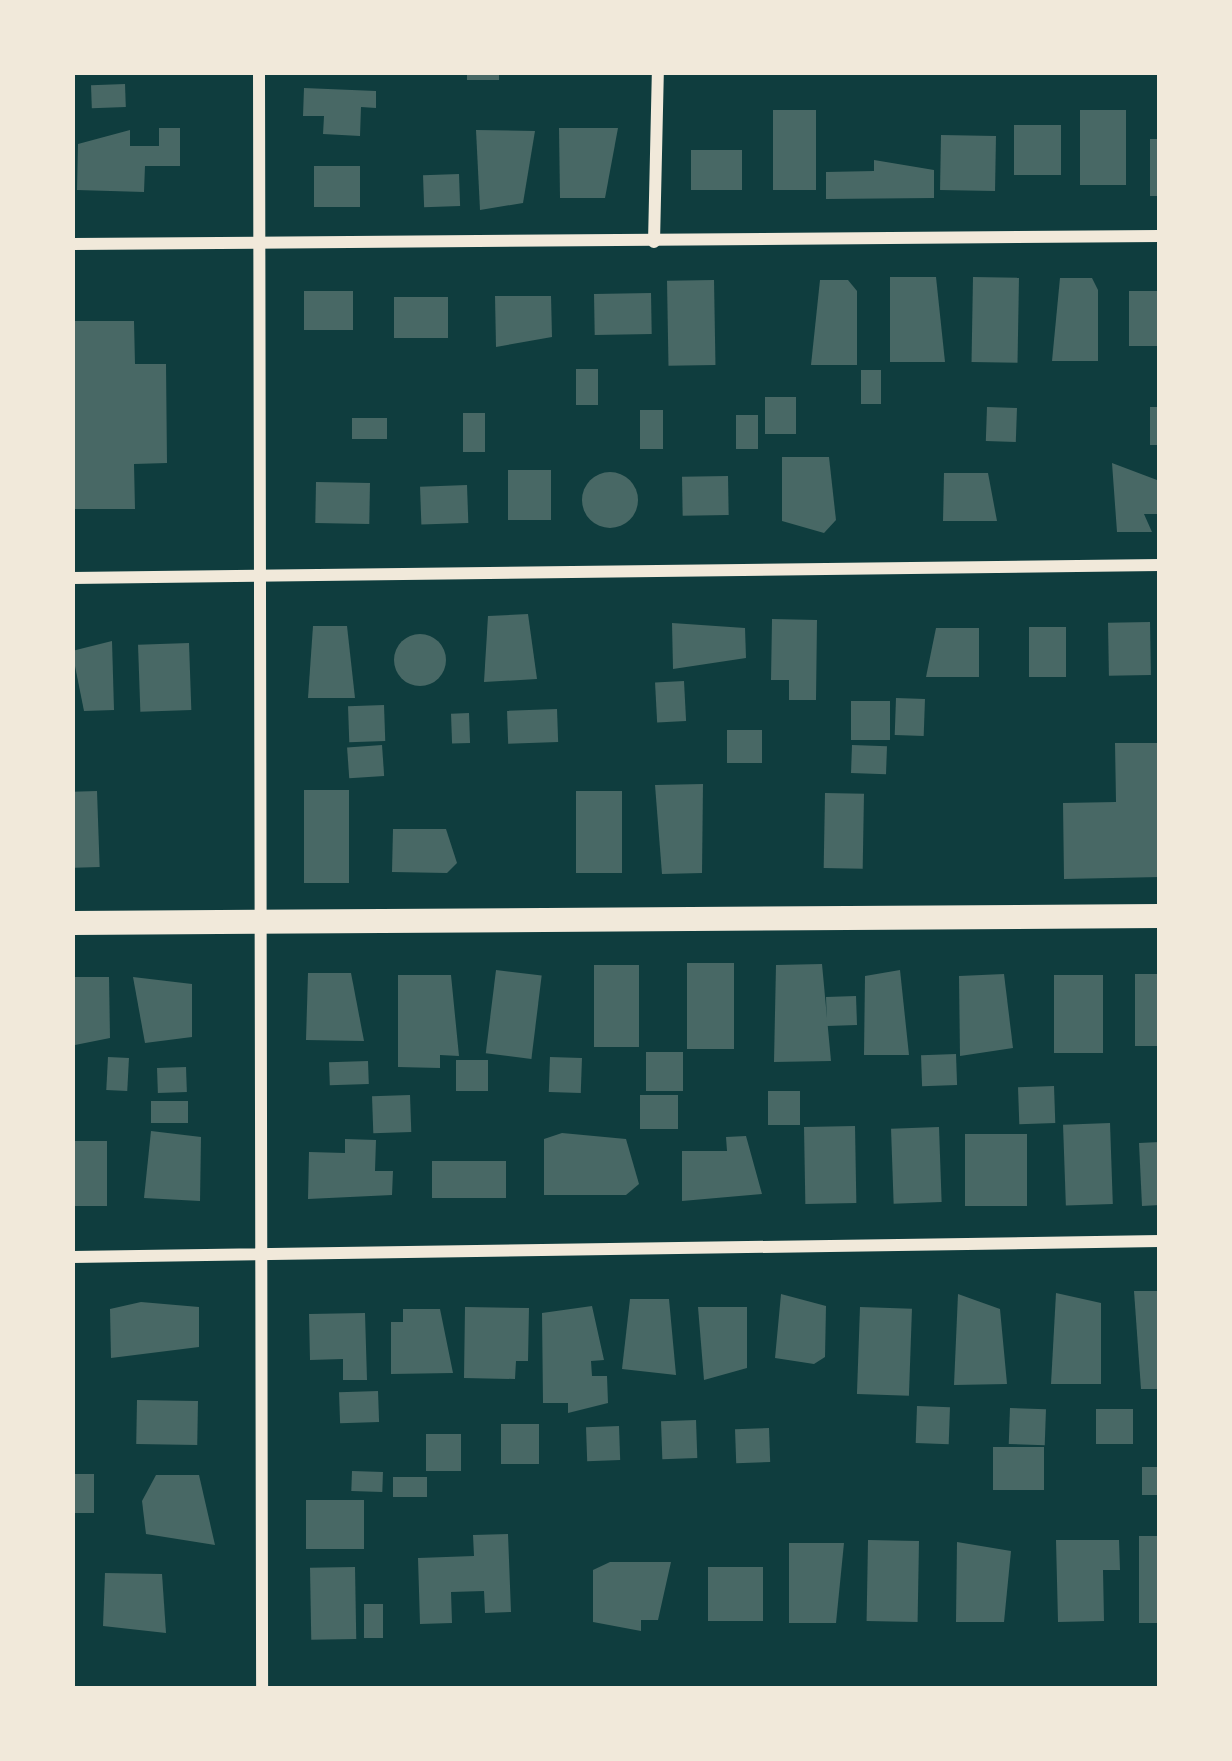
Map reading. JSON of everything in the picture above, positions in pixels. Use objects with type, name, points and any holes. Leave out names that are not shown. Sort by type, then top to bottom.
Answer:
[{"type":"main road","points":[[72,923],[1160,916]]},
{"type":"street","points":[[259,72],[262,1689]]},
{"type":"street","points":[[654,242],[658,72]]},
{"type":"street","points":[[72,244],[1160,236]]},
{"type":"street","points":[[72,578],[1160,565]]},
{"type":"street","points":[[72,1257],[1160,1241]]},
{"type":"building","points":[[467,72],[499,72],[499,80],[467,80]]},
{"type":"building","points":[[125,84],[126,107],[92,108],[91,85]]},
{"type":"building","points":[[304,88],[376,91],[376,108],[361,107],[360,136],[323,134],[324,116],[303,116]]},
{"type":"building","points":[[773,110],[816,110],[816,190],[773,190]]},
{"type":"building","points":[[1080,110],[1126,110],[1126,185],[1080,185]]},
{"type":"building","points":[[1014,125],[1061,125],[1061,175],[1014,175]]},
{"type":"building","points":[[159,128],[180,128],[180,166],[145,166],[144,192],[77,190],[78,144],[130,130],[130,146],[159,146]]},
{"type":"building","points":[[559,128],[618,128],[605,198],[560,198]]},
{"type":"building","points":[[476,130],[535,131],[523,203],[480,210]]},
{"type":"building","points":[[941,135],[996,136],[995,191],[940,190]]},
{"type":"building","points":[[1150,139],[1160,139],[1160,196],[1150,196]]},
{"type":"building","points":[[691,150],[742,150],[742,190],[691,190]]},
{"type":"building","points":[[874,160],[934,170],[934,198],[826,199],[826,172],[874,171]]},
{"type":"building","points":[[314,166],[360,166],[360,207],[314,207]]},
{"type":"building","points":[[459,174],[460,206],[424,207],[423,175]]},
{"type":"building","points":[[890,277],[936,277],[945,362],[890,362]]},
{"type":"building","points":[[973,277],[1019,278],[1018,363],[972,362]]},
{"type":"building","points":[[1060,278],[1092,278],[1098,290],[1098,361],[1052,361]]},
{"type":"building","points":[[714,280],[715,365],[668,366],[667,281]]},
{"type":"building","points":[[820,280],[848,280],[857,291],[857,365],[811,365]]},
{"type":"building","points":[[304,291],[353,291],[353,330],[304,330]]},
{"type":"building","points":[[1129,291],[1160,291],[1160,346],[1129,346]]},
{"type":"building","points":[[651,293],[652,334],[595,335],[594,294]]},
{"type":"building","points":[[495,296],[551,296],[552,337],[496,347]]},
{"type":"building","points":[[394,297],[448,297],[448,338],[394,338]]},
{"type":"building","points":[[72,321],[134,321],[135,364],[166,364],[167,463],[134,464],[135,509],[72,509]]},
{"type":"building","points":[[576,369],[598,369],[598,405],[576,405]]},
{"type":"building","points":[[861,370],[881,370],[881,404],[861,404]]},
{"type":"building","points":[[765,397],[796,397],[796,434],[765,434]]},
{"type":"building","points":[[987,407],[1017,408],[1016,442],[986,441]]},
{"type":"building","points":[[1150,407],[1160,407],[1160,445],[1150,445]]},
{"type":"building","points":[[640,410],[663,410],[663,449],[640,449]]},
{"type":"building","points":[[463,413],[485,413],[485,452],[463,452]]},
{"type":"building","points":[[736,415],[758,415],[758,449],[736,449]]},
{"type":"building","points":[[352,418],[387,418],[387,439],[352,439]]},
{"type":"building","points":[[782,457],[829,457],[836,520],[824,533],[782,521]]},
{"type":"building","points":[[1112,463],[1157,480],[1157,514],[1144,514],[1152,532],[1117,532]]},
{"type":"building","points":[[508,470],[551,470],[551,520],[508,520]]},
{"type":"building","points":[[610,472],[630,480],[638,500],[630,520],[610,528],[590,520],[582,500],[590,480]]},
{"type":"building","points":[[944,473],[988,473],[997,521],[943,521]]},
{"type":"building","points":[[728,476],[729,515],[683,516],[682,477]]},
{"type":"building","points":[[316,482],[370,483],[369,524],[315,523]]},
{"type":"building","points":[[467,485],[468,523],[421,525],[420,487]]},
{"type":"building","points":[[528,614],[537,679],[484,682],[488,616]]},
{"type":"building","points":[[772,619],[817,620],[816,700],[789,700],[789,680],[771,680]]},
{"type":"building","points":[[1150,622],[1151,675],[1109,676],[1108,623]]},
{"type":"building","points":[[672,623],[745,628],[746,658],[673,669]]},
{"type":"building","points":[[313,626],[347,626],[355,698],[308,698]]},
{"type":"building","points":[[1029,627],[1066,627],[1066,677],[1029,677]]},
{"type":"building","points":[[936,628],[979,628],[979,677],[926,677]]},
{"type":"building","points":[[420,634],[439,641],[446,660],[439,679],[420,686],[401,679],[394,660],[401,641]]},
{"type":"building","points":[[112,641],[114,710],[84,711],[72,651]]},
{"type":"building","points":[[189,643],[191,710],[140,712],[138,645]]},
{"type":"building","points":[[684,681],[686,721],[657,722],[655,683]]},
{"type":"building","points":[[896,698],[925,699],[924,736],[895,735]]},
{"type":"building","points":[[851,701],[890,701],[890,740],[851,740]]},
{"type":"building","points":[[384,705],[385,741],[349,742],[348,706]]},
{"type":"building","points":[[557,709],[558,742],[508,744],[507,711]]},
{"type":"building","points":[[469,713],[470,743],[452,744],[451,714]]},
{"type":"building","points":[[727,730],[762,730],[762,763],[727,763]]},
{"type":"building","points":[[1115,743],[1160,743],[1160,877],[1064,879],[1063,803],[1116,802]]},
{"type":"building","points":[[382,745],[384,776],[349,778],[347,747]]},
{"type":"building","points":[[852,745],[887,746],[886,774],[851,773]]},
{"type":"building","points":[[703,784],[702,873],[662,874],[655,785]]},
{"type":"building","points":[[304,790],[349,790],[349,883],[304,883]]},
{"type":"building","points":[[97,791],[100,867],[75,868],[72,792]]},
{"type":"building","points":[[576,791],[622,791],[622,873],[576,873]]},
{"type":"building","points":[[825,793],[864,794],[863,869],[824,868]]},
{"type":"building","points":[[393,829],[446,829],[457,863],[447,873],[392,872]]},
{"type":"building","points":[[687,963],[734,963],[734,1049],[687,1049]]},
{"type":"building","points":[[822,964],[831,1061],[774,1062],[776,965]]},
{"type":"building","points":[[594,965],[639,965],[639,1047],[594,1047]]},
{"type":"building","points":[[496,970],[542,976],[531,1059],[486,1053]]},
{"type":"building","points":[[900,970],[909,1055],[864,1055],[865,976]]},
{"type":"building","points":[[308,973],[351,973],[364,1041],[306,1040]]},
{"type":"building","points":[[1004,974],[1013,1048],[960,1056],[959,976]]},
{"type":"building","points":[[1135,974],[1160,974],[1160,1046],[1135,1046]]},
{"type":"building","points":[[398,975],[451,975],[459,1056],[440,1055],[440,1068],[398,1067]]},
{"type":"building","points":[[1054,975],[1103,975],[1103,1053],[1054,1053]]},
{"type":"building","points":[[72,977],[109,977],[110,1038],[75,1045]]},
{"type":"building","points":[[133,977],[192,984],[192,1037],[145,1043]]},
{"type":"building","points":[[856,996],[857,1025],[827,1026],[826,997]]},
{"type":"building","points":[[646,1052],[683,1052],[683,1091],[646,1091]]},
{"type":"building","points":[[956,1054],[957,1085],[922,1086],[921,1055]]},
{"type":"building","points":[[108,1057],[129,1058],[127,1091],[106,1090]]},
{"type":"building","points":[[550,1057],[582,1058],[581,1093],[549,1092]]},
{"type":"building","points":[[456,1060],[488,1060],[488,1091],[456,1091]]},
{"type":"building","points":[[368,1061],[369,1084],[330,1085],[329,1062]]},
{"type":"building","points":[[186,1067],[187,1092],[158,1093],[157,1068]]},
{"type":"building","points":[[1054,1086],[1055,1123],[1019,1124],[1018,1087]]},
{"type":"building","points":[[768,1091],[800,1091],[800,1125],[768,1125]]},
{"type":"building","points":[[410,1095],[411,1132],[373,1133],[372,1096]]},
{"type":"building","points":[[640,1095],[678,1095],[678,1129],[640,1129]]},
{"type":"building","points":[[151,1101],[188,1101],[188,1123],[151,1123]]},
{"type":"building","points":[[1110,1123],[1113,1204],[1066,1206],[1063,1125]]},
{"type":"building","points":[[855,1126],[856,1203],[805,1204],[804,1127]]},
{"type":"building","points":[[939,1127],[942,1202],[894,1204],[891,1129]]},
{"type":"building","points":[[151,1131],[201,1137],[200,1201],[144,1198]]},
{"type":"building","points":[[562,1133],[626,1139],[639,1184],[626,1195],[544,1195],[544,1139]]},
{"type":"building","points":[[965,1134],[1027,1134],[1027,1206],[965,1206]]},
{"type":"building","points":[[746,1136],[762,1194],[682,1201],[682,1151],[727,1151],[726,1137]]},
{"type":"building","points":[[345,1139],[376,1140],[375,1171],[393,1171],[392,1195],[308,1199],[309,1152],[345,1153]]},
{"type":"building","points":[[72,1141],[107,1141],[107,1206],[72,1206]]},
{"type":"building","points":[[1160,1142],[1160,1205],[1142,1206],[1139,1143]]},
{"type":"building","points":[[432,1161],[506,1161],[506,1198],[432,1198]]},
{"type":"building","points":[[1134,1291],[1160,1291],[1160,1389],[1141,1389]]},
{"type":"building","points":[[1056,1293],[1101,1303],[1101,1384],[1051,1384]]},
{"type":"building","points":[[781,1294],[826,1306],[825,1357],[814,1364],[775,1358]]},
{"type":"building","points":[[958,1294],[1000,1309],[1007,1384],[954,1385]]},
{"type":"building","points":[[630,1299],[669,1299],[676,1375],[622,1369]]},
{"type":"building","points":[[141,1302],[199,1307],[199,1347],[111,1358],[110,1309]]},
{"type":"building","points":[[592,1306],[604,1360],[591,1361],[592,1376],[607,1376],[608,1403],[568,1413],[568,1403],[543,1403],[542,1313]]},
{"type":"building","points":[[465,1307],[529,1308],[528,1361],[516,1361],[515,1379],[464,1378]]},
{"type":"building","points":[[698,1307],[747,1307],[747,1368],[704,1380]]},
{"type":"building","points":[[860,1307],[912,1309],[909,1396],[857,1394]]},
{"type":"building","points":[[403,1309],[440,1309],[453,1373],[391,1374],[391,1322],[403,1322]]},
{"type":"building","points":[[365,1313],[367,1380],[343,1380],[343,1359],[310,1360],[309,1314]]},
{"type":"building","points":[[378,1391],[379,1422],[340,1423],[339,1392]]},
{"type":"building","points":[[137,1400],[198,1401],[197,1445],[136,1444]]},
{"type":"building","points":[[917,1406],[950,1407],[949,1444],[916,1443]]},
{"type":"building","points":[[1010,1408],[1046,1409],[1045,1445],[1009,1444]]},
{"type":"building","points":[[1096,1409],[1133,1409],[1133,1444],[1096,1444]]},
{"type":"building","points":[[696,1420],[697,1458],[662,1459],[661,1421]]},
{"type":"building","points":[[501,1424],[539,1424],[539,1464],[501,1464]]},
{"type":"building","points":[[619,1426],[620,1460],[587,1461],[586,1427]]},
{"type":"building","points":[[769,1428],[770,1462],[736,1463],[735,1429]]},
{"type":"building","points":[[426,1434],[461,1434],[461,1471],[426,1471]]},
{"type":"building","points":[[993,1447],[1044,1447],[1044,1490],[993,1490]]},
{"type":"building","points":[[1142,1467],[1160,1467],[1160,1495],[1142,1495]]},
{"type":"building","points":[[352,1471],[383,1472],[382,1492],[351,1491]]},
{"type":"building","points":[[72,1474],[94,1474],[94,1513],[72,1513]]},
{"type":"building","points":[[156,1475],[199,1475],[215,1545],[146,1534],[142,1501]]},
{"type":"building","points":[[393,1477],[427,1477],[427,1497],[393,1497]]},
{"type":"building","points":[[306,1500],[364,1500],[364,1549],[306,1549]]},
{"type":"building","points":[[508,1534],[511,1612],[485,1613],[484,1591],[451,1592],[452,1623],[420,1624],[418,1558],[474,1556],[473,1535]]},
{"type":"building","points":[[1139,1536],[1160,1536],[1160,1623],[1139,1623]]},
{"type":"building","points":[[868,1540],[919,1541],[918,1622],[867,1621]]},
{"type":"building","points":[[1056,1540],[1119,1540],[1120,1570],[1103,1570],[1104,1621],[1058,1622]]},
{"type":"building","points":[[957,1542],[1011,1551],[1004,1622],[956,1622]]},
{"type":"building","points":[[789,1543],[844,1543],[836,1623],[789,1623]]},
{"type":"building","points":[[610,1562],[671,1562],[658,1620],[641,1620],[641,1631],[593,1622],[593,1570]]},
{"type":"building","points":[[355,1567],[356,1639],[311,1640],[310,1568]]},
{"type":"building","points":[[708,1567],[763,1567],[763,1621],[708,1621]]},
{"type":"building","points":[[105,1573],[162,1574],[166,1633],[103,1626]]},
{"type":"building","points":[[364,1604],[383,1604],[383,1638],[364,1638]]}]
